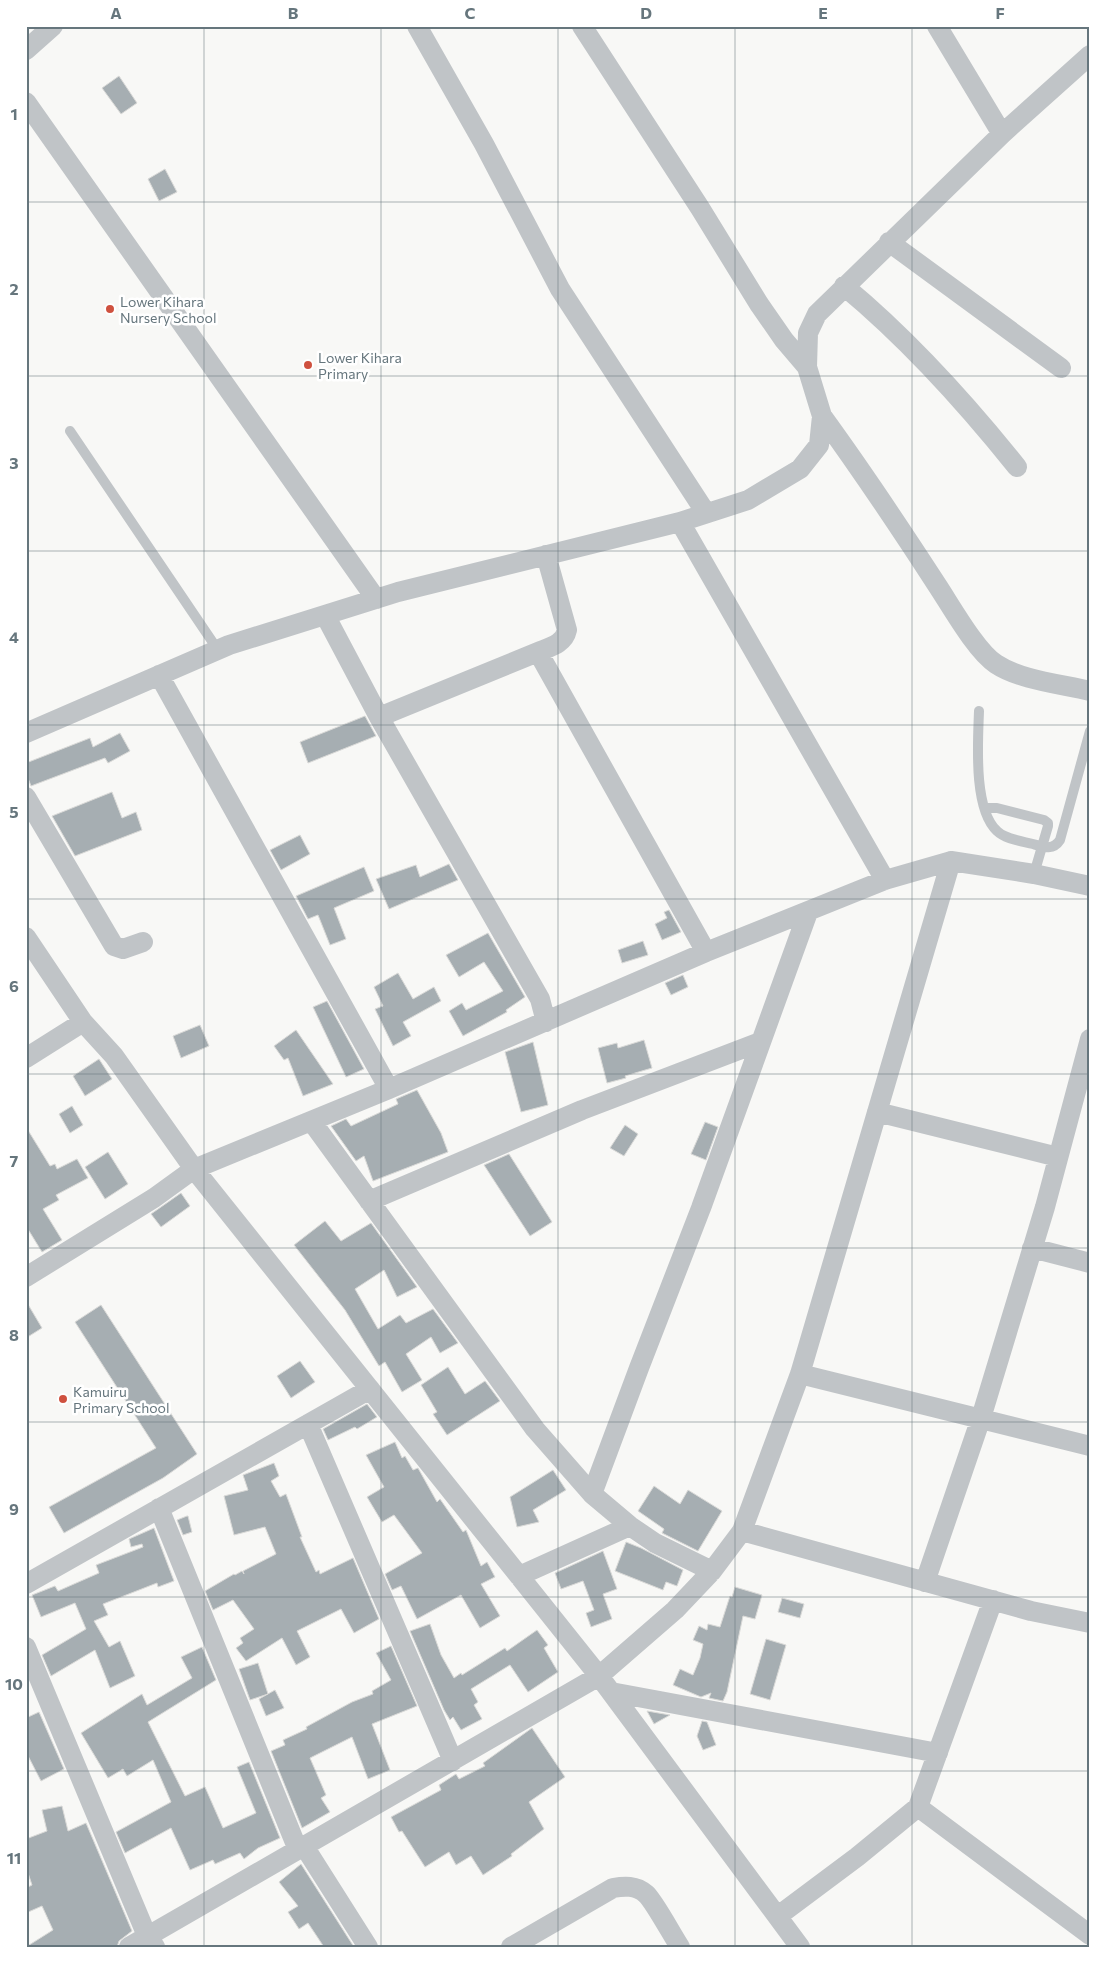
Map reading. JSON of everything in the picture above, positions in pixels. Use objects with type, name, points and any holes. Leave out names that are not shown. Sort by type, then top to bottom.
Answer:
[{"type":"street","points":[[417,26],[484,144],[560,290],[706,513]]},
{"type":"street","points":[[582,26],[700,208],[759,304],[784,340],[807,367]]},
{"type":"street","points":[[936,26],[1002,134]]},
{"type":"street","points":[[26,50],[52,27]]},
{"type":"street","points":[[1090,55],[1002,134],[817,314],[808,333],[807,367],[822,416],[863,473],[966,628],[994,662],[1005,670],[1023,676],[1090,691]]},
{"type":"street","points":[[26,102],[376,599]]},
{"type":"street","points":[[889,242],[1061,368]]},
{"type":"street","points":[[844,286],[871,308],[899,335],[981,422],[1017,467]]},
{"type":"street","points":[[26,733],[218,650],[325,614],[376,599],[680,522],[748,500],[800,468],[818,445],[822,416]]},
{"type":"street","points":[[680,522],[885,880]]},
{"type":"street","points":[[379,717],[538,652],[566,638],[567,630],[546,555]]},
{"type":"street","points":[[325,614],[379,717],[540,999],[546,1022]]},
{"type":"street","points":[[538,652],[706,952]]},
{"type":"street","points":[[159,675],[389,1089]]},
{"type":"street","points":[[26,797],[114,946],[123,949],[143,942]]},
{"type":"street","points":[[130,1947],[151,1941],[301,1848],[453,1761],[605,1684],[712,1571],[742,1531],[800,1374],[951,861]]},
{"type":"street","points":[[26,1277],[154,1198],[194,1169],[312,1122],[706,952],[885,880],[951,861],[1034,874],[1090,886]]},
{"type":"street","points":[[592,1494],[635,1376],[701,1208],[808,912]]},
{"type":"street","points":[[26,938],[83,1022],[114,1056],[194,1169],[605,1684],[800,1947]]},
{"type":"street","points":[[26,1058],[83,1022]]},
{"type":"street","points":[[925,1582],[981,1418],[1058,1157],[1084,1079],[1090,1039]]},
{"type":"street","points":[[370,1201],[582,1110],[760,1042]]},
{"type":"street","points":[[877,1112],[1058,1157]]},
{"type":"street","points":[[312,1122],[535,1429],[592,1494],[630,1526],[656,1543],[712,1571]]},
{"type":"street","points":[[1032,1248],[1090,1263]]},
{"type":"street","points":[[800,1374],[1090,1446]]},
{"type":"street","points":[[26,1584],[370,1389]]},
{"type":"street","points":[[308,1424],[453,1761]]},
{"type":"street","points":[[159,1508],[301,1848],[368,1947]]},
{"type":"street","points":[[519,1576],[630,1526]]},
{"type":"street","points":[[742,1531],[1031,1611],[1090,1622]]},
{"type":"street","points":[[778,1916],[858,1857],[918,1807],[993,1600]]},
{"type":"street","points":[[26,1647],[151,1941]]},
{"type":"street","points":[[605,1684],[938,1753]]},
{"type":"street","points":[[918,1807],[1090,1935]]},
{"type":"street","points":[[511,1947],[613,1888],[626,1885],[646,1894],[680,1947]]},
{"type":"lane","points":[[70,431],[218,650]]},
{"type":"lane","points":[[979,711],[978,774],[990,824],[997,832],[1005,836],[1042,847],[1052,848],[1060,840],[1090,732]]},
{"type":"lane","points":[[985,808],[997,808],[1044,820],[1048,826],[1034,874]]},
{"type":"building","points":[[119,76],[137,103],[121,114],[102,88]]},
{"type":"building","points":[[165,169],[177,192],[159,201],[148,179]]},
{"type":"building","points":[[365,716],[376,736],[308,763],[300,742]]},
{"type":"building","points":[[120,733],[130,751],[108,763],[105,758],[31,786],[26,773],[26,763],[90,738],[93,747]]},
{"type":"building","points":[[112,792],[122,818],[136,812],[142,830],[75,856],[52,816]]},
{"type":"building","points":[[300,835],[310,854],[281,870],[270,850]]},
{"type":"building","points":[[449,864],[458,880],[389,909],[376,879],[416,865],[420,877]]},
{"type":"building","points":[[364,867],[374,891],[334,908],[346,939],[330,945],[318,915],[308,919],[296,896]]},
{"type":"building","points":[[669,910],[681,932],[662,940],[655,924],[667,918],[664,912]]},
{"type":"building","points":[[488,933],[525,997],[506,1010],[507,1012],[463,1036],[449,1011],[462,1003],[466,1010],[503,991],[484,962],[459,977],[446,955]]},
{"type":"building","points":[[643,941],[648,955],[622,963],[618,950]]},
{"type":"building","points":[[398,973],[413,999],[434,987],[441,1001],[403,1022],[411,1036],[393,1046],[375,1009],[383,1006],[374,987]]},
{"type":"building","points":[[683,975],[688,987],[671,995],[665,983]]},
{"type":"building","points":[[327,1001],[364,1069],[346,1077],[313,1007]]},
{"type":"building","points":[[200,1025],[209,1046],[181,1058],[173,1036]]},
{"type":"building","points":[[296,1030],[333,1084],[303,1096],[288,1058],[284,1060],[274,1046]]},
{"type":"building","points":[[644,1040],[652,1068],[607,1083],[598,1048],[617,1043],[618,1048]]},
{"type":"building","points":[[533,1042],[548,1105],[521,1112],[505,1052]]},
{"type":"building","points":[[99,1059],[112,1079],[85,1096],[73,1076]]},
{"type":"building","points":[[417,1090],[441,1133],[448,1152],[373,1181],[364,1156],[356,1161],[331,1126],[346,1119],[351,1126],[398,1104],[396,1099]]},
{"type":"building","points":[[72,1106],[83,1125],[70,1133],[59,1114]]},
{"type":"building","points":[[705,1122],[718,1127],[706,1160],[691,1154]]},
{"type":"building","points":[[625,1125],[638,1134],[624,1156],[610,1148]]},
{"type":"building","points":[[26,1127],[50,1166],[55,1164],[57,1169],[77,1159],[88,1178],[56,1195],[59,1200],[43,1209],[62,1240],[42,1252],[26,1226]]},
{"type":"building","points":[[108,1152],[128,1184],[105,1199],[85,1167]]},
{"type":"building","points":[[509,1154],[552,1222],[530,1236],[484,1165]]},
{"type":"building","points":[[181,1193],[190,1206],[161,1227],[151,1214]]},
{"type":"building","points":[[325,1221],[341,1241],[371,1223],[417,1287],[397,1297],[384,1270],[355,1289],[378,1329],[400,1315],[406,1323],[433,1309],[458,1343],[440,1353],[431,1337],[406,1354],[422,1380],[402,1392],[385,1362],[379,1366],[345,1310],[294,1245]]},
{"type":"building","points":[[26,1301],[42,1328],[26,1338]]},
{"type":"building","points":[[101,1305],[197,1454],[163,1478],[64,1533],[49,1507],[156,1448],[75,1322]]},
{"type":"building","points":[[300,1361],[315,1382],[291,1398],[277,1376]]},
{"type":"building","points":[[448,1367],[465,1394],[485,1381],[500,1401],[447,1435],[433,1414],[437,1412],[421,1385]]},
{"type":"building","points":[[367,1404],[377,1417],[357,1429],[355,1427],[328,1440],[323,1429]]},
{"type":"building","points":[[395,1442],[402,1458],[405,1456],[413,1470],[418,1468],[437,1502],[440,1499],[463,1532],[466,1530],[481,1566],[487,1562],[495,1577],[481,1584],[500,1616],[480,1628],[461,1595],[417,1619],[401,1586],[392,1590],[385,1574],[422,1553],[394,1515],[382,1522],[367,1497],[384,1487],[366,1455]]},
{"type":"building","points":[[274,1463],[279,1476],[271,1481],[280,1497],[286,1494],[302,1537],[300,1537],[316,1572],[319,1570],[320,1574],[353,1558],[379,1619],[354,1633],[341,1609],[297,1631],[310,1657],[296,1665],[282,1638],[246,1661],[236,1648],[243,1643],[240,1638],[254,1629],[233,1600],[213,1610],[205,1591],[234,1574],[242,1571],[244,1574],[243,1571],[276,1554],[265,1527],[234,1535],[224,1496],[248,1490],[243,1475]]},
{"type":"building","points":[[553,1470],[566,1490],[533,1510],[539,1522],[517,1527],[510,1497]]},
{"type":"building","points":[[654,1486],[680,1504],[688,1490],[722,1511],[698,1551],[662,1533],[664,1529],[638,1511]]},
{"type":"building","points":[[188,1516],[192,1532],[183,1535],[177,1520]]},
{"type":"building","points":[[154,1528],[174,1581],[158,1587],[157,1583],[103,1604],[108,1615],[94,1621],[109,1647],[120,1641],[135,1676],[110,1688],[95,1650],[51,1676],[42,1655],[86,1629],[75,1603],[41,1617],[32,1595],[55,1586],[58,1591],[99,1573],[96,1565],[143,1547],[142,1544],[131,1547],[129,1539]]},
{"type":"building","points":[[626,1542],[683,1570],[677,1586],[666,1582],[663,1590],[615,1571]]},
{"type":"building","points":[[603,1551],[617,1589],[603,1594],[612,1619],[591,1627],[586,1613],[594,1610],[583,1581],[561,1589],[555,1573]]},
{"type":"building","points":[[735,1587],[762,1595],[755,1619],[743,1616],[727,1692],[723,1701],[709,1698],[711,1693],[701,1697],[673,1685],[680,1669],[693,1675],[703,1644],[693,1640],[699,1626],[707,1630],[708,1624],[720,1627],[730,1596],[732,1597]]},
{"type":"building","points":[[782,1598],[804,1604],[800,1618],[778,1612]]},
{"type":"building","points":[[430,1624],[441,1655],[454,1678],[505,1648],[507,1651],[537,1630],[548,1645],[544,1648],[558,1672],[528,1692],[510,1665],[471,1689],[478,1702],[474,1705],[482,1719],[461,1730],[453,1717],[450,1720],[444,1710],[410,1631]]},
{"type":"building","points":[[766,1639],[786,1645],[770,1700],[750,1694]]},
{"type":"building","points":[[391,1646],[417,1706],[372,1724],[390,1770],[368,1779],[352,1737],[310,1758],[326,1795],[321,1798],[330,1812],[302,1828],[271,1751],[285,1745],[283,1740],[307,1729],[306,1727],[352,1702],[373,1694],[372,1691],[391,1680],[376,1653]]},
{"type":"building","points":[[202,1647],[216,1680],[148,1722],[185,1796],[205,1787],[223,1828],[256,1813],[237,1767],[249,1762],[280,1838],[258,1848],[244,1859],[240,1853],[215,1864],[213,1860],[190,1870],[171,1828],[125,1853],[116,1832],[171,1802],[153,1760],[127,1776],[123,1769],[108,1778],[81,1733],[142,1694],[147,1705],[192,1678],[181,1657]]},
{"type":"building","points":[[258,1663],[268,1694],[250,1700],[239,1669]]},
{"type":"building","points":[[275,1690],[284,1708],[266,1716],[259,1699]]},
{"type":"building","points":[[647,1711],[670,1715],[654,1724]]},
{"type":"building","points":[[39,1712],[64,1769],[41,1781],[26,1752],[26,1718]]},
{"type":"building","points":[[702,1721],[707,1722],[716,1745],[703,1750],[697,1736]]},
{"type":"building","points":[[532,1728],[565,1777],[529,1802],[544,1829],[511,1854],[512,1856],[483,1875],[471,1856],[456,1865],[449,1852],[425,1867],[402,1831],[399,1832],[391,1817],[441,1790],[439,1785],[456,1774],[459,1779],[485,1766],[483,1763]]},
{"type":"building","points":[[62,1806],[68,1831],[86,1823],[132,1931],[119,1941],[117,1947],[26,1947],[53,1930],[42,1906],[26,1913],[26,1888],[32,1885],[26,1867],[26,1839],[47,1831],[42,1810]]},
{"type":"building","points":[[301,1864],[354,1947],[324,1947],[308,1923],[299,1929],[288,1912],[298,1906],[279,1882]]},
{"type":"place","name":"Lower Kihara Nursery School","points":[[110,309]]},
{"type":"place","name":"Lower Kihara Primary","points":[[308,365]]},
{"type":"place","name":"Kamuiru Primary School","points":[[63,1399]]}]
